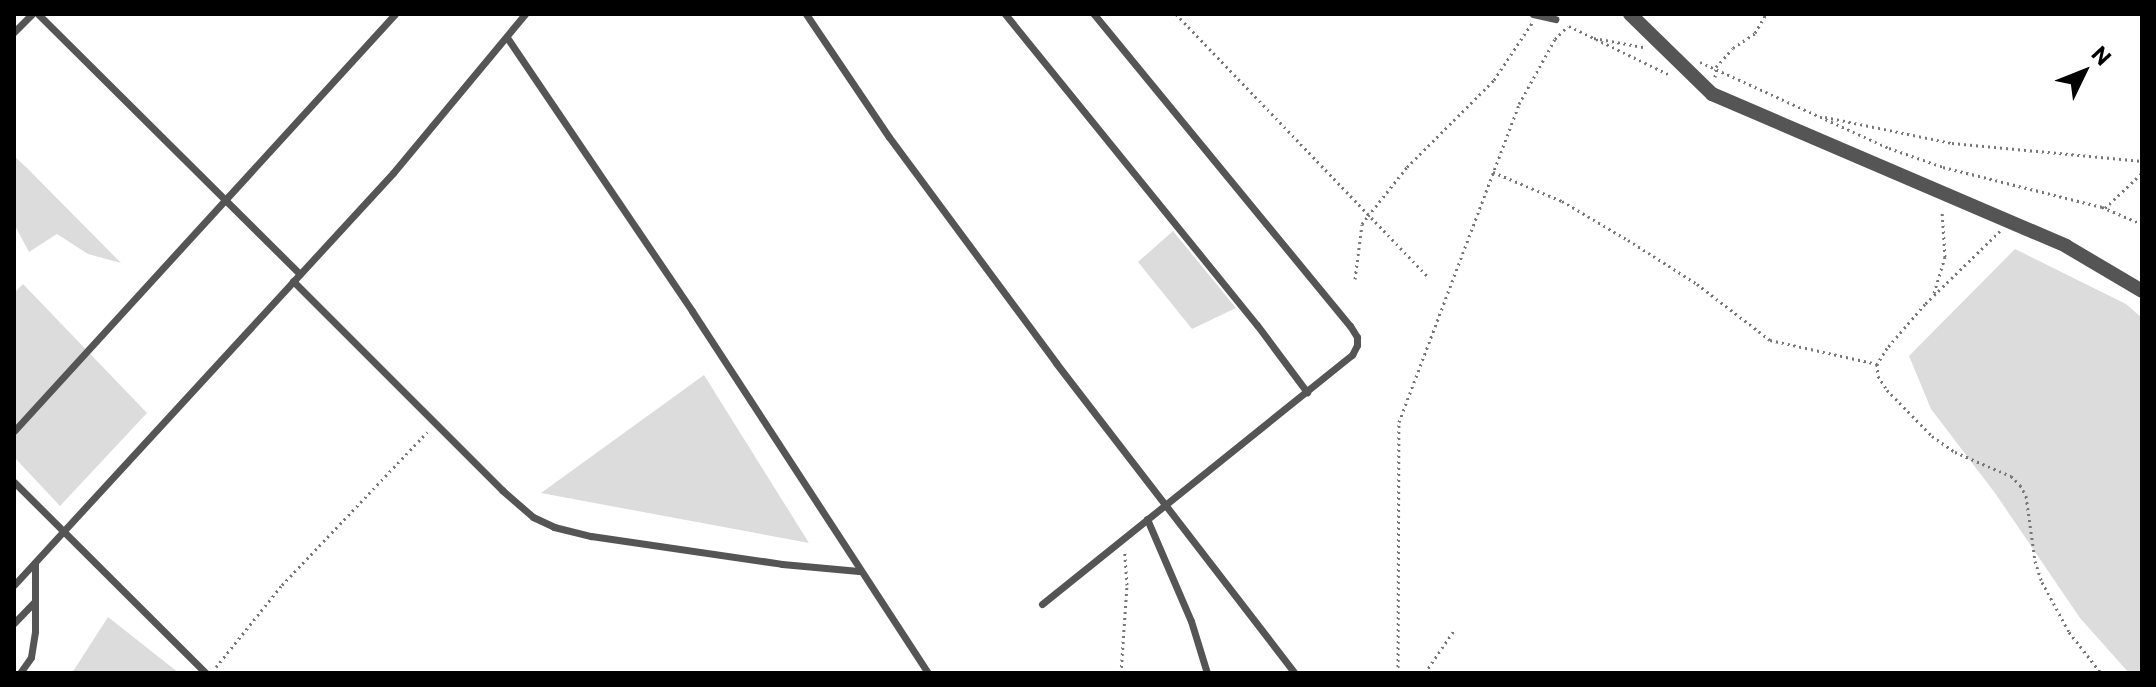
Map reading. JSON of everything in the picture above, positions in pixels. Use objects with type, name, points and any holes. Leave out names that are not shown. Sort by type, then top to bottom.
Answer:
[{"type":"street","points":[[1630,14],[1712,94],[2066,246],[2142,291]]},
{"type":"lane","points":[[14,32],[32,14]]},
{"type":"lane","points":[[38,14],[300,274]]},
{"type":"lane","points":[[14,431],[94,347],[225,198],[395,14]]},
{"type":"lane","points":[[14,585],[300,274],[508,39],[525,14]]},
{"type":"lane","points":[[806,14],[889,137],[1295,673]]},
{"type":"lane","points":[[1005,14],[1257,325],[1307,392]]},
{"type":"lane","points":[[1042,604],[1352,355],[1357,337],[1094,14]]},
{"type":"lane","points":[[1534,14],[1555,19]]},
{"type":"lane","points":[[508,39],[692,311],[928,673]]},
{"type":"lane","points":[[293,281],[519,507],[554,527],[591,536],[782,564],[859,571]]},
{"type":"lane","points":[[14,482],[209,673]]},
{"type":"lane","points":[[1147,519],[1191,621],[1207,673]]},
{"type":"lane","points":[[20,673],[31,657],[35,563]]},
{"type":"lane","points":[[14,623],[35,601]]},
{"type":"path","points":[[1176,14],[1427,276]]},
{"type":"path","points":[[1355,279],[1362,224],[1407,167],[1494,80],[1534,14]]},
{"type":"path","points":[[1712,94],[1716,67],[1733,48],[1755,33],[1766,14]]},
{"type":"path","points":[[1555,19],[1682,81]]},
{"type":"path","points":[[1398,673],[1399,422],[1519,104],[1555,39],[1568,26]]},
{"type":"path","points":[[1594,38],[1669,51],[1716,67],[1819,116],[1943,167],[2105,208],[2142,224]]},
{"type":"path","points":[[1803,118],[1819,116],[1952,143],[2142,161]]},
{"type":"path","points":[[1493,172],[1552,196],[1628,240],[1697,284],[1770,340],[1877,364]]},
{"type":"path","points":[[2105,208],[2142,173]]},
{"type":"path","points":[[1932,297],[1945,257],[1940,194]]},
{"type":"path","points":[[2009,223],[1932,297],[1877,364],[1878,376],[1887,390],[1932,436],[1955,452],[2011,476],[2020,485],[2026,496],[2033,549],[2042,582],[2069,632],[2101,673]]},
{"type":"path","points":[[209,673],[282,585],[435,423]]},
{"type":"path","points":[[1121,540],[1127,585],[1121,673]]},
{"type":"path","points":[[1425,673],[1455,629]]},
{"type":"shaded area","points":[[14,156],[121,263],[88,254],[57,234],[29,252],[14,224]]},
{"type":"shaded area","points":[[1173,231],[1236,308],[1192,329],[1138,262]]},
{"type":"shaded area","points":[[2015,249],[2126,304],[2142,318],[2142,673],[2129,673],[2080,618],[1995,493],[1931,409],[1909,356]]},
{"type":"shaded area","points":[[23,284],[147,413],[60,506],[14,457],[14,293]]},
{"type":"shaded area","points":[[704,375],[809,543],[541,493]]},
{"type":"shaded area","points":[[108,617],[179,673],[72,673]]}]
